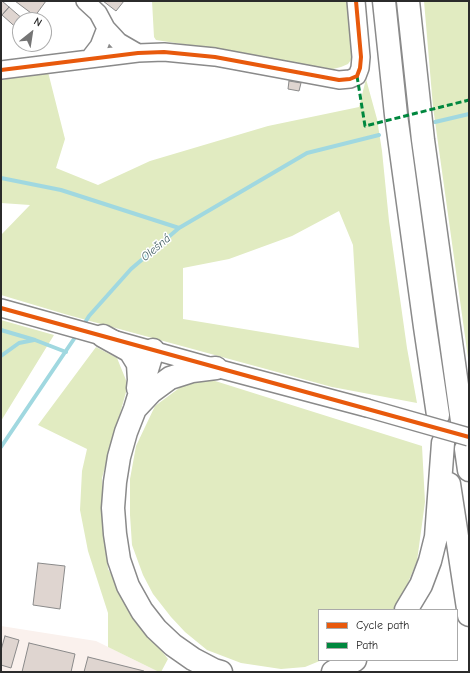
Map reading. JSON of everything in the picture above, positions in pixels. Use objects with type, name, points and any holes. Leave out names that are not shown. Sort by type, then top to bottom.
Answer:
[{"type":"highway","points":[[384,1],[396,115],[438,415]]},
{"type":"highway","points":[[408,1],[423,140],[466,444]]},
{"type":"highway","points":[[104,336],[130,351],[138,364],[139,380],[135,409]]},
{"type":"highway","points":[[153,350],[119,457],[113,508],[119,560],[128,586],[142,611],[156,629],[173,645],[193,659],[221,672]]},
{"type":"highway","points":[[135,409],[151,392],[170,378],[192,371],[216,368]]},
{"type":"highway","points":[[407,609],[421,585],[430,561],[436,537],[443,443],[469,615]]},
{"type":"highway","points":[[333,672],[353,661]]},
{"type":"street","points":[[85,1],[98,13],[106,28],[119,42],[138,53]]},
{"type":"street","points":[[1,70],[138,53],[164,52],[215,57],[339,80],[350,79],[357,76],[360,68],[361,57],[356,1]]},
{"type":"street","points":[[89,60],[99,46],[106,28]]},
{"type":"street","points":[[1,308],[216,368],[367,408],[466,444]]},
{"type":"shaded area","points":[[1,626],[96,641],[159,672],[1,672]]},
{"type":"green space","points":[[152,1],[348,1],[353,57],[348,64],[333,69],[156,40],[154,37]]},
{"type":"green space","points":[[424,1],[469,1],[469,365],[433,107]]},
{"type":"green space","points":[[48,72],[65,139],[56,168],[98,185],[150,161],[268,126],[359,107],[366,79],[377,119],[382,151],[389,221],[407,348],[417,403],[332,387],[68,315],[1,295],[1,235],[30,205],[1,203],[1,80]],"holes":[[[339,211],[353,245],[359,348],[183,319],[183,268],[229,259],[292,236]]]},
{"type":"green space","points":[[1,320],[54,335],[1,421]]},
{"type":"green space","points":[[96,347],[117,358],[128,385],[102,478],[108,569],[143,627],[168,659],[161,672],[108,647],[108,613],[88,551],[80,510],[82,471],[87,449],[38,425]]},
{"type":"green space","points":[[212,380],[422,446],[425,502],[417,561],[407,585],[395,609],[318,609],[318,661],[320,661],[305,667],[281,669],[241,663],[207,650],[185,632],[171,617],[153,594],[143,575],[132,545],[130,515],[130,479],[136,446],[155,406],[186,383]]},
{"type":"building","points":[[1,1],[9,7],[2,15],[1,14]]},
{"type":"building","points":[[15,1],[46,1],[38,12],[30,12]]},
{"type":"building","points":[[103,1],[124,1],[116,11]]},
{"type":"building","points":[[9,7],[15,12],[12,12],[12,24],[2,15]]},
{"type":"building","points":[[289,81],[301,83],[299,91],[288,89]]},
{"type":"building","points":[[38,563],[65,566],[60,609],[33,605]]},
{"type":"building","points":[[5,636],[19,640],[11,668],[1,665],[1,650]]},
{"type":"building","points":[[29,643],[75,654],[71,672],[22,672]]},
{"type":"building","points":[[88,657],[144,671],[144,672],[84,672]]},
{"type":"waterway","name":"Olešná","points":[[435,122],[469,114]]},
{"type":"waterway","name":"Olešná","points":[[83,326],[89,316],[131,269],[179,228],[307,153],[379,135]]},
{"type":"waterway","points":[[1,178],[61,190],[179,228]]},
{"type":"waterway","points":[[1,330],[35,340],[66,352]]},
{"type":"waterway","name":"Olešná","points":[[1,447],[78,333]]},
{"type":"waterway","points":[[1,356],[19,343],[34,340]]},
{"type":"marked path","points":[[357,76],[365,126],[469,100]]},
{"type":"cycle path","points":[[1,70],[138,53],[164,52],[215,57],[339,80],[350,79],[357,76],[360,68],[361,57],[356,1]]},
{"type":"cycle path","points":[[1,308],[469,437]]}]
